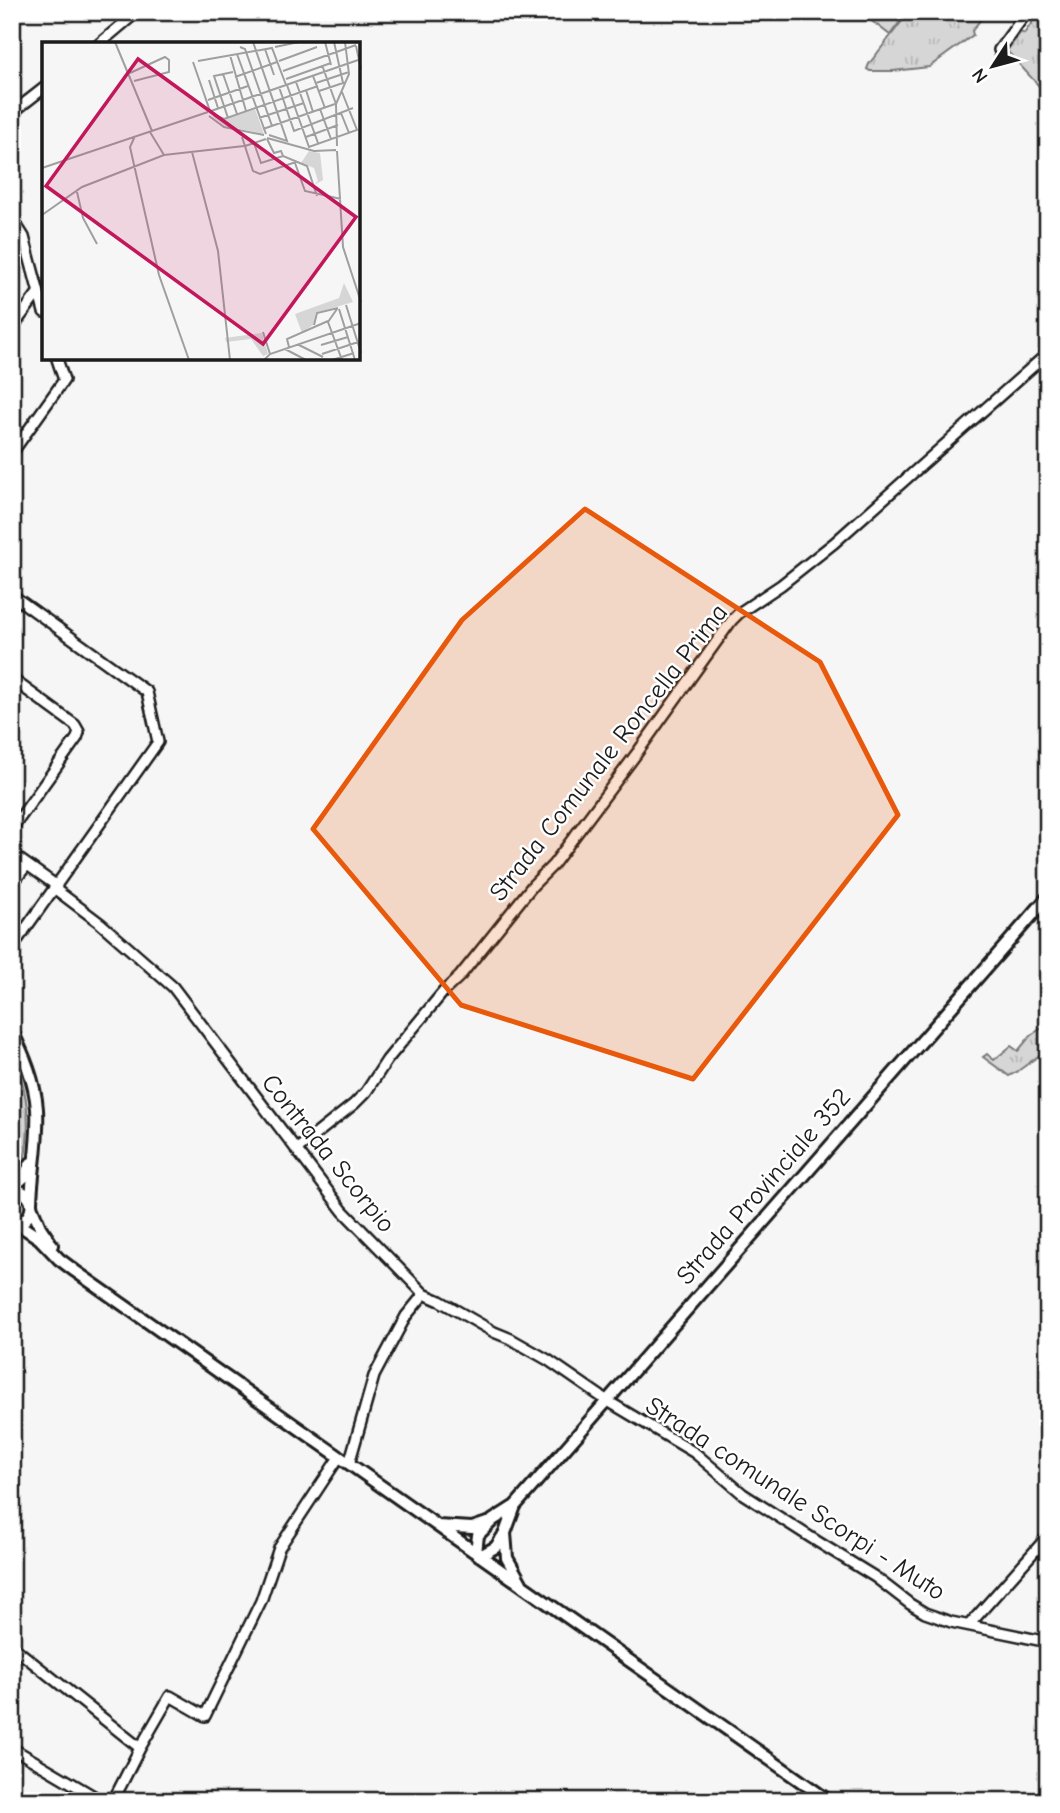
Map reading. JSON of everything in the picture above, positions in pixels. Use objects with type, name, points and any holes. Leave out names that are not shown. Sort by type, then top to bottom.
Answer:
[{"type":"main road","name":"Strada Provinciale 352","points":[[436,1525],[472,1528],[493,1520],[515,1506],[1048,897]]},
{"type":"main road","points":[[12,1031],[32,1080],[37,1111],[31,1205],[27,1218],[15,1224]]},
{"type":"main road","points":[[37,1143],[29,1170],[12,1189],[25,1193],[45,1234],[75,1271]]},
{"type":"main road","points":[[15,1224],[38,1238],[75,1271],[829,1801]]},
{"type":"main road","name":"Strada Provinciale 352","points":[[493,1520],[478,1535],[478,1555],[496,1547],[505,1533],[515,1506]]},
{"type":"main road","points":[[505,1533],[507,1558],[522,1586]]},
{"type":"street","points":[[101,42],[137,12]]},
{"type":"street","points":[[999,50],[1027,12]]},
{"type":"street","points":[[12,113],[42,90]]},
{"type":"street","points":[[12,218],[24,237],[42,306]]},
{"type":"street","points":[[12,328],[38,293]]},
{"type":"street","name":"Strada Comunale Roncella Prima","points":[[296,1150],[366,1092],[387,1060],[561,855],[739,613],[781,585],[834,543],[1048,353]]},
{"type":"street","points":[[12,453],[64,380],[57,360]]},
{"type":"street","points":[[12,595],[147,692],[158,743],[16,942]]},
{"type":"street","points":[[12,679],[75,725],[79,732],[14,825]]},
{"type":"street","name":"Contrada Scorpio","points":[[12,854],[100,923],[173,987],[360,1230],[424,1294],[548,1360],[606,1401]]},
{"type":"street","points":[[12,884],[27,865]]},
{"type":"street","points":[[12,925],[23,933]]},
{"type":"street","points":[[113,1801],[170,1696],[205,1716],[261,1601],[279,1548],[344,1461],[374,1376],[406,1316],[424,1294]]},
{"type":"street","name":"Strada comunale Scorpi - Muto","points":[[606,1401],[695,1453],[743,1494],[875,1577],[910,1604],[937,1618],[1048,1642]]},
{"type":"street","points":[[969,1625],[1048,1536]]},
{"type":"street","points":[[12,1646],[140,1748]]},
{"type":"street","points":[[12,1748],[102,1801]]},
{"type":"highlighted area","points":[[585,509],[820,662],[898,815],[693,1079],[461,1005],[313,829],[462,620]]},
{"type":"green space","points":[[866,12],[907,12],[890,35],[864,15]]},
{"type":"green space","points":[[909,12],[986,12],[972,31],[973,35],[929,67],[893,71],[867,69]]},
{"type":"green space","points":[[1039,12],[1048,12],[1048,96],[1007,51],[1021,32],[1024,34]]},
{"type":"green space","points":[[1048,1024],[1048,1049],[1009,1076],[983,1057],[987,1054],[994,1060],[1011,1046],[1018,1051],[1031,1035]]},
{"type":"green space","points":[[12,1053],[24,1089],[28,1125],[24,1163],[12,1179]]}]
